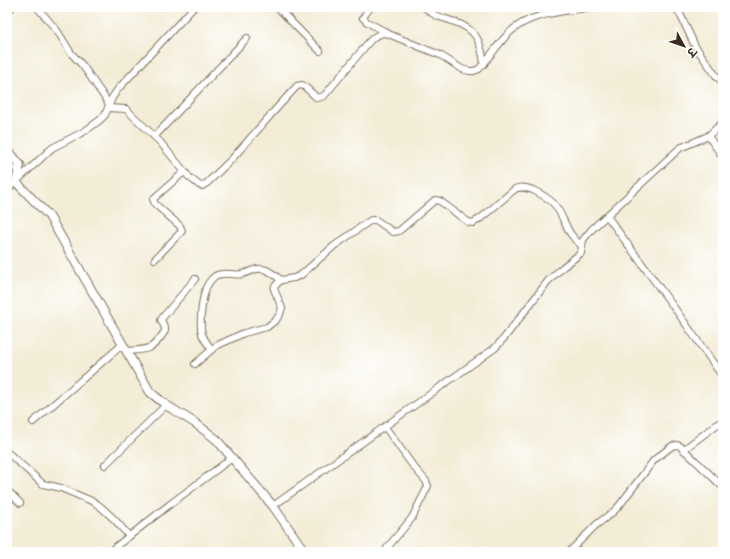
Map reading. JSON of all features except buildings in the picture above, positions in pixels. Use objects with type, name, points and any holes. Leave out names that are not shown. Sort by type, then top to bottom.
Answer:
[{"type":"street","points":[[7,12],[12,7]]},
{"type":"street","points":[[37,7],[58,32],[71,53],[83,66],[108,106],[126,109],[155,136],[184,172],[202,186],[232,160],[297,86],[304,86],[317,98],[324,96],[373,38],[381,33],[386,33]]},
{"type":"street","points":[[7,190],[52,148],[85,131],[100,120],[105,115],[108,106],[118,89],[194,7]]},
{"type":"street","points":[[277,7],[320,51]]},
{"type":"street","points":[[371,7],[363,18],[367,22],[386,33],[440,55],[462,69],[474,71],[484,64],[509,32],[521,24],[534,18],[591,7]]},
{"type":"street","points":[[424,7],[438,16],[461,24],[470,29],[480,43],[484,64]]},
{"type":"street","points":[[675,7],[680,14],[695,46],[723,82]]},
{"type":"street","points":[[155,136],[247,38]]},
{"type":"street","points":[[273,506],[500,344],[548,281],[581,253],[585,237],[680,148],[708,136],[723,122]]},
{"type":"street","points":[[708,136],[723,157]]},
{"type":"street","points":[[7,149],[20,166],[16,182]]},
{"type":"street","points":[[155,259],[182,231],[180,226],[155,204],[153,199],[184,172]]},
{"type":"street","points":[[16,182],[49,216],[150,392],[166,405],[206,430],[216,439],[273,506],[305,552]]},
{"type":"street","points":[[195,364],[216,346],[240,335],[267,327],[276,320],[282,308],[274,289],[281,280],[294,278],[301,275],[334,246],[372,220],[376,220],[396,233],[432,201],[437,200],[468,222],[473,223],[482,218],[518,188],[531,190],[551,201],[559,211],[572,237],[582,246]]},
{"type":"street","points":[[607,216],[723,377]]},
{"type":"street","points":[[212,350],[201,329],[202,304],[205,290],[210,282],[216,276],[222,274],[240,275],[259,268],[264,268],[270,271],[281,280]]},
{"type":"street","points":[[33,422],[124,348],[143,350],[157,342],[165,331],[161,320],[195,279]]},
{"type":"street","points":[[105,465],[166,405]]},
{"type":"street","points":[[683,450],[723,420]]},
{"type":"street","points":[[385,427],[413,466],[426,481],[428,486],[412,518],[387,548],[386,552]]},
{"type":"street","points":[[569,552],[596,525],[619,506],[654,460],[674,445],[677,445],[683,450],[723,487]]},
{"type":"street","points":[[7,452],[43,484],[61,488],[101,507],[112,516],[129,536]]},
{"type":"street","points":[[109,552],[232,458]]},
{"type":"street","points":[[7,490],[20,503]]}]
